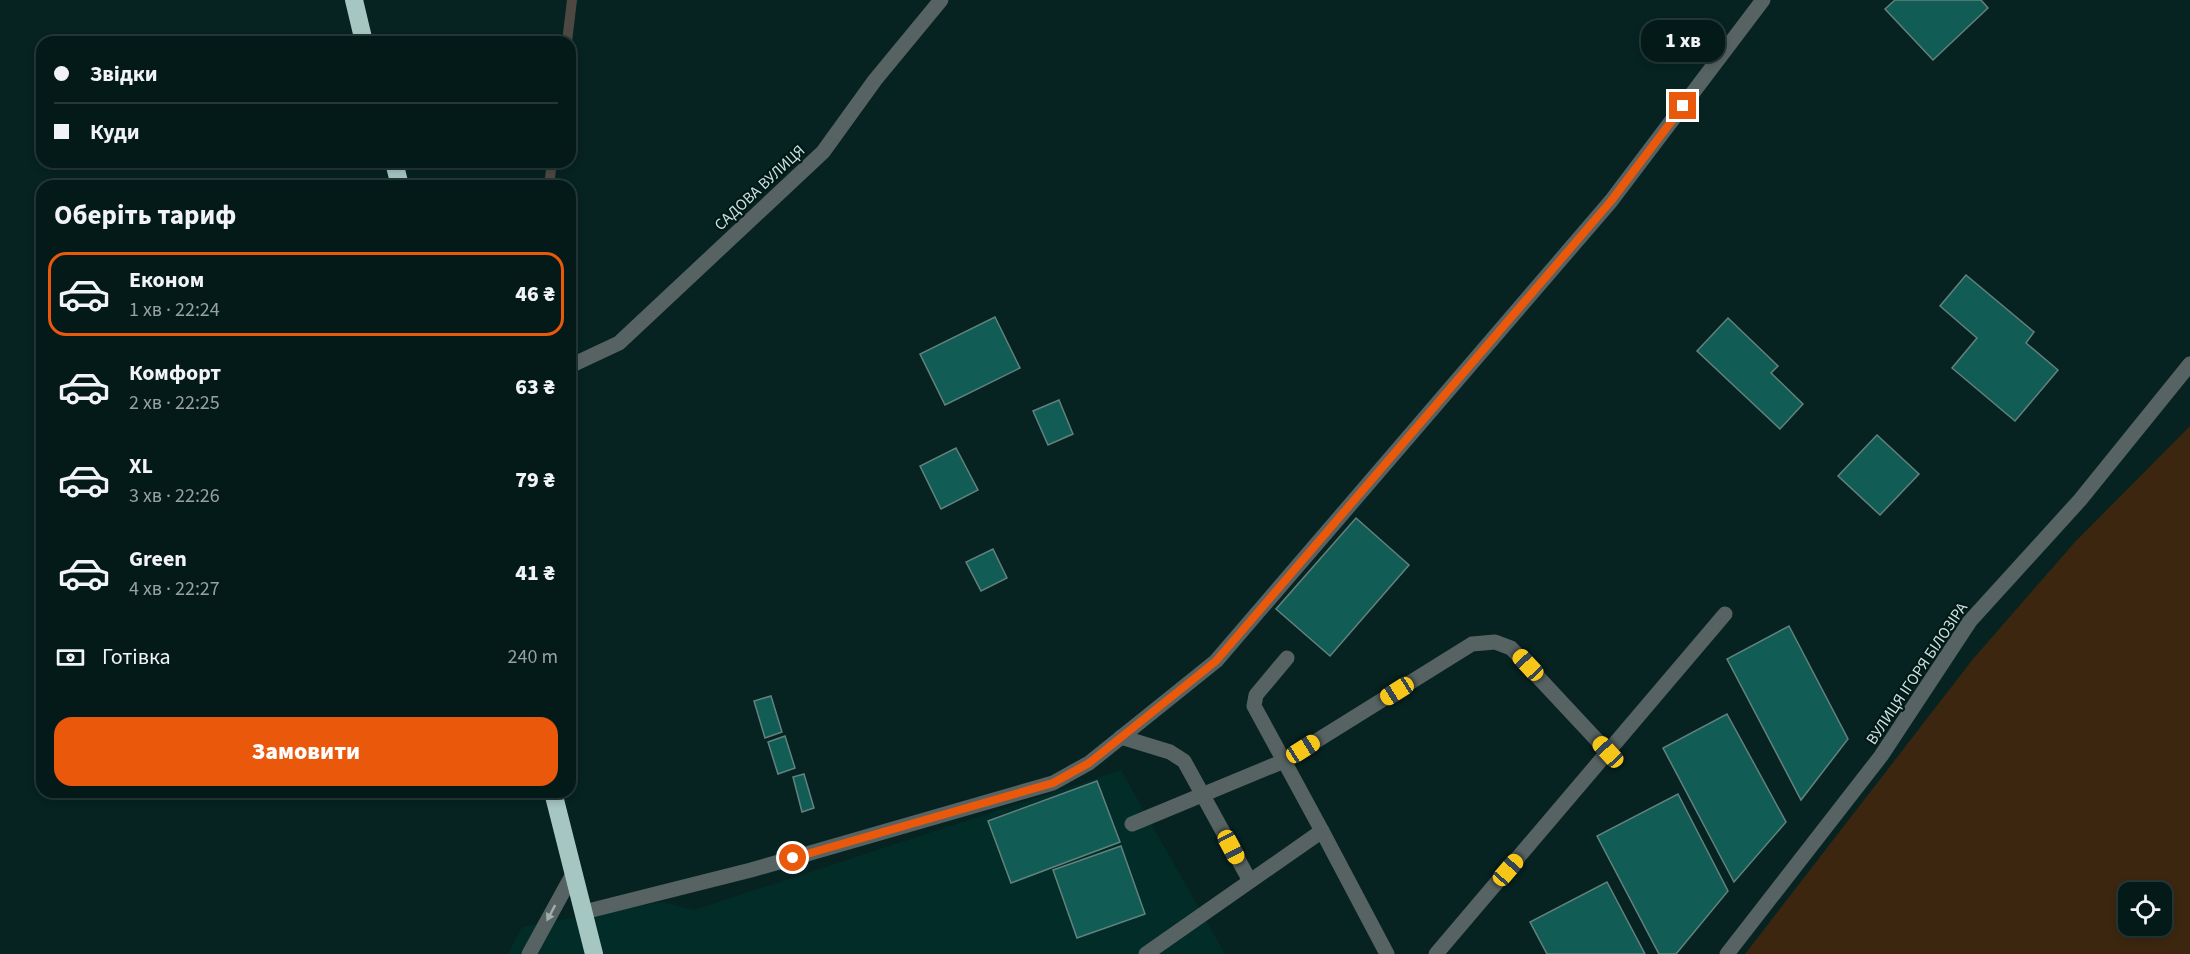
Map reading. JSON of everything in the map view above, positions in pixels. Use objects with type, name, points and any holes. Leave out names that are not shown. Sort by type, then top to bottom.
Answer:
[{"type":"highway","points":[[354,0],[363,36]]},
{"type":"highway","points":[[555,798],[594,954]]},
{"type":"street","name":"САДОВА ВУЛИЦЯ","points":[[576,363],[619,343],[823,152],[875,80],[941,0]]},
{"type":"street","points":[[584,912],[751,870],[1053,783],[1089,763],[1216,661],[1611,201],[1763,0]]},
{"type":"street","name":"ВУЛИЦЯ ІГОРЯ БІЛОЗІРА","points":[[1727,954],[1881,756],[1970,621],[2080,500],[2190,364]]},
{"type":"street","points":[[1436,954],[1725,614]]},
{"type":"street","points":[[1132,824],[1284,761],[1472,644],[1495,642],[1511,648],[1608,752]]},
{"type":"street","points":[[1287,658],[1256,695],[1254,706],[1387,954]]},
{"type":"street","points":[[1121,737],[1170,752],[1184,761],[1250,881]]},
{"type":"street","points":[[1146,954],[1322,831]]},
{"type":"street","points":[[529,954],[574,872]]},
{"type":"shaded area","points":[[2190,426],[2190,954],[1745,954],[1973,659],[2075,542]]},
{"type":"shaded area","points":[[1121,770],[1225,954],[508,954],[522,927],[662,902],[694,910]]},
{"type":"building","points":[[1895,0],[1981,0],[1988,8],[1933,60],[1885,9]]},
{"type":"building","points":[[1966,275],[2034,332],[2026,343],[2058,370],[2015,421],[1952,368],[1977,338],[1940,306]]},
{"type":"building","points":[[995,317],[1020,368],[945,405],[920,354]]},
{"type":"building","points":[[1728,318],[1778,366],[1771,373],[1803,404],[1780,429],[1697,351]]},
{"type":"building","points":[[1059,400],[1073,434],[1048,445],[1033,411]]},
{"type":"building","points":[[1877,435],[1919,474],[1880,515],[1838,476]]},
{"type":"building","points":[[956,448],[978,490],[941,509],[920,466]]},
{"type":"building","points":[[1356,518],[1409,565],[1330,656],[1276,609]]},
{"type":"building","points":[[993,549],[1007,578],[981,591],[966,562]]},
{"type":"building","points":[[1789,626],[1848,739],[1801,800],[1727,659]]},
{"type":"building","points":[[771,696],[782,732],[765,738],[754,701]]},
{"type":"building","points":[[1727,714],[1786,822],[1734,882],[1663,748]]},
{"type":"building","points":[[785,736],[795,768],[778,774],[768,742]]},
{"type":"building","points":[[804,774],[814,808],[802,812],[793,777]]},
{"type":"building","points":[[1097,781],[1120,842],[1011,883],[988,821]]},
{"type":"building","points":[[1678,794],[1728,891],[1676,954],[1659,954],[1597,836]]},
{"type":"building","points":[[1121,846],[1145,914],[1077,938],[1053,870]]},
{"type":"building","points":[[1607,882],[1645,954],[1547,954],[1530,922]]},
{"type":"waterway","points":[[568,36],[572,0]]},
{"type":"waterway","points":[[550,180],[551,168]]},
{"type":"route","points":[[793,858],[1053,783],[1089,763],[1216,661],[1611,201],[1683,106]]}]
